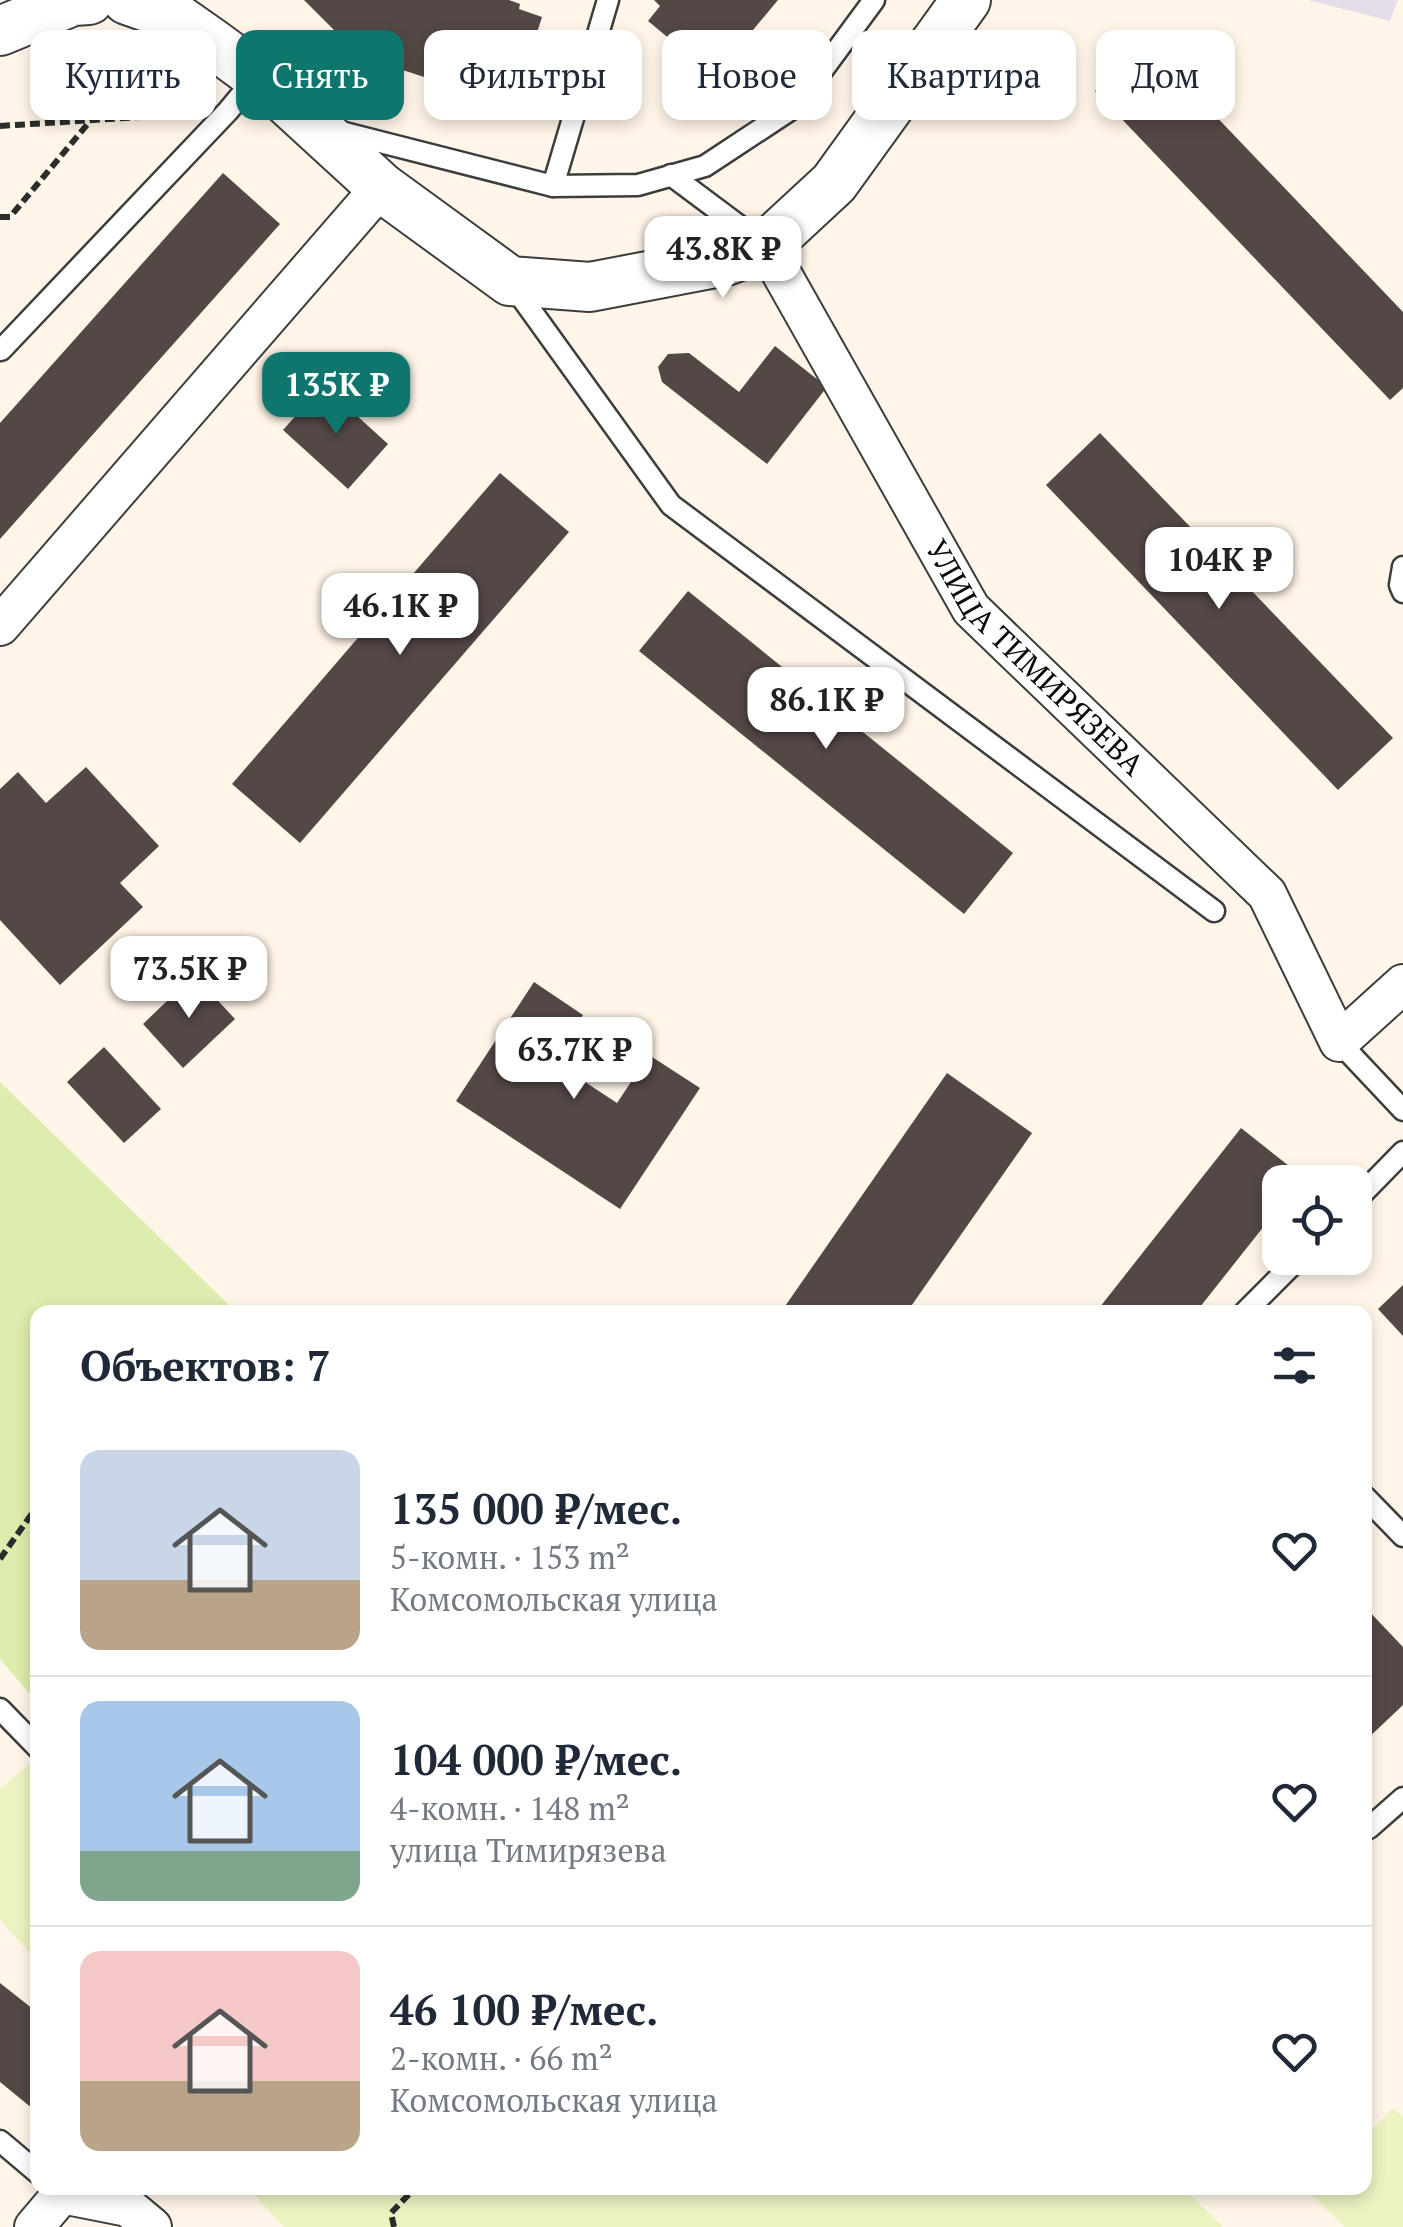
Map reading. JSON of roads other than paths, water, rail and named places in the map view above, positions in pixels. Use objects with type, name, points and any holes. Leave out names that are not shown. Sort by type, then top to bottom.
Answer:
[{"type":"street","points":[[0,31],[72,0],[90,0]]},
{"type":"street","points":[[127,0],[174,9],[236,86]]},
{"type":"street","points":[[301,120],[312,125],[381,187],[510,281],[590,287],[726,260],[766,246],[834,183],[966,0]]},
{"type":"street","points":[[0,626],[381,187]]},
{"type":"street","name":"УЛИЦА ТИМИРЯЗЕВА","points":[[766,246],[971,609],[1267,894],[1338,1042]]},
{"type":"street","points":[[1338,1042],[1403,984]]},
{"type":"street","points":[[34,2227],[47,2195]]},
{"type":"street","points":[[86,2195],[128,2207],[152,2227]]},
{"type":"lane","points":[[553,186],[608,0]]},
{"type":"lane","points":[[312,125],[553,186],[638,184],[706,166],[796,106],[874,0]]},
{"type":"lane","points":[[1,350],[236,100]]},
{"type":"lane","points":[[671,176],[766,246]]},
{"type":"lane","points":[[510,281],[671,505],[1214,910]]},
{"type":"lane","points":[[1403,567],[1403,592]]},
{"type":"lane","name":"УЛИЦА ТИМИРЯЗЕВА","points":[[1338,1042],[1403,1110]]},
{"type":"lane","points":[[1372,1184],[1403,1152]]},
{"type":"lane","points":[[1252,1305],[1282,1275]]},
{"type":"lane","points":[[1372,1504],[1403,1536]]},
{"type":"lane","points":[[0,1709],[30,1740]]},
{"type":"lane","points":[[1372,1825],[1403,1798]]},
{"type":"lane","points":[[0,2141],[30,2167]]}]
